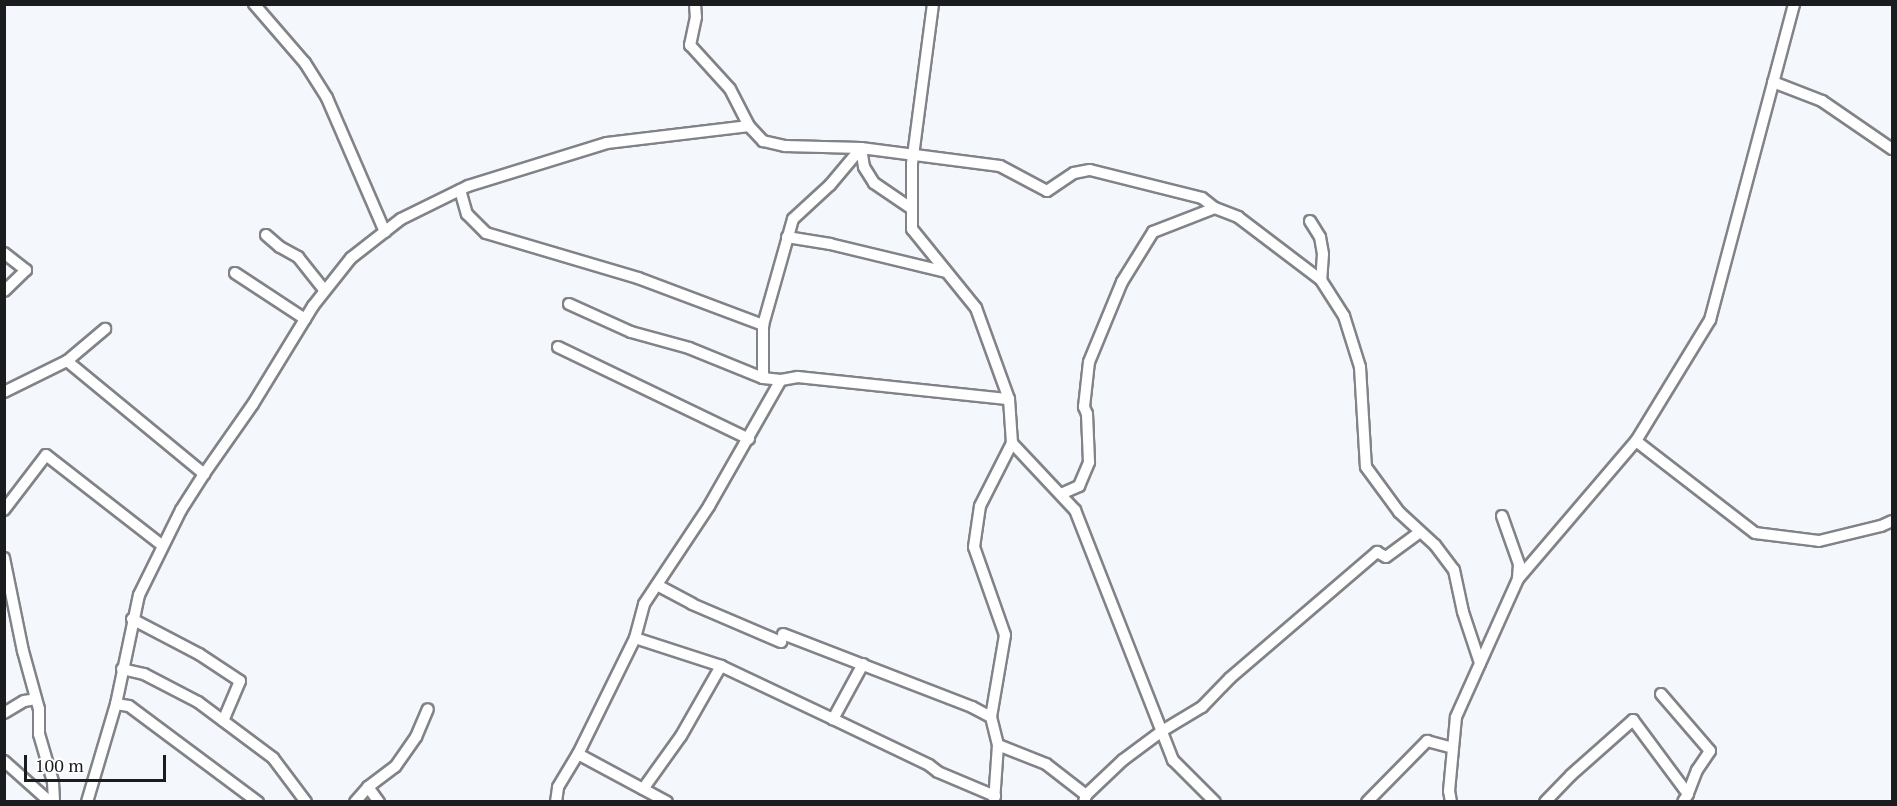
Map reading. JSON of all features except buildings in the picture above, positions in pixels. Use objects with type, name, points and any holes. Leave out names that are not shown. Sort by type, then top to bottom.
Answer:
[{"type":"street","points":[[254,4],[304,63],[327,98],[385,232]]},
{"type":"street","points":[[695,4],[696,17],[690,45],[730,89],[749,126],[763,141],[785,146],[861,147],[1000,166],[1047,191],[1074,173],[1090,170],[1202,198],[1215,208],[1238,217],[1321,280],[1344,316],[1360,367],[1366,467],[1398,512],[1435,545],[1454,570],[1463,612],[1480,663]]},
{"type":"street","points":[[635,638],[721,666],[929,765],[938,772],[994,799],[998,745],[991,717],[1005,635],[974,547],[980,506],[1012,443],[1009,399],[976,308],[912,229],[913,154],[933,7],[922,4]]},
{"type":"street","points":[[1451,801],[1449,791],[1456,717],[1518,579],[1636,441],[1710,320],[1794,4]]},
{"type":"street","points":[[1773,82],[1822,101],[1893,149]]},
{"type":"street","points":[[87,801],[116,704],[132,619],[139,595],[163,546],[204,474],[253,404],[305,320],[351,258],[401,219],[460,190],[607,143],[749,126]]},
{"type":"street","points":[[861,147],[864,167],[874,183],[912,209]]},
{"type":"street","points":[[763,378],[763,325],[773,297],[793,219],[830,185],[861,147]]},
{"type":"street","points":[[460,190],[467,214],[486,233],[638,278],[763,325]]},
{"type":"street","points":[[1061,494],[1079,486],[1089,462],[1087,414],[1084,407],[1089,362],[1122,282],[1153,232],[1215,208]]},
{"type":"street","points":[[1310,221],[1321,245],[1321,280]]},
{"type":"street","points":[[266,235],[298,258],[325,291]]},
{"type":"street","points":[[787,237],[830,244],[946,272]]},
{"type":"street","points":[[4,254],[26,270],[4,291]]},
{"type":"street","points":[[235,273],[305,320]]},
{"type":"street","points":[[569,304],[631,332],[689,348],[763,378],[781,380],[798,377],[1009,399]]},
{"type":"street","points":[[4,392],[67,361],[105,329]]},
{"type":"street","points":[[558,347],[748,439]]},
{"type":"street","points":[[67,361],[204,474]]},
{"type":"street","points":[[556,801],[558,787],[578,754],[635,638],[644,604],[748,439],[781,380]]},
{"type":"street","points":[[1636,441],[1755,533],[1819,541],[1893,521]]},
{"type":"street","points":[[1012,443],[1076,510],[1173,760],[1215,801]]},
{"type":"street","points":[[4,510],[46,455],[163,546]]},
{"type":"street","points":[[1502,516],[1519,564],[1518,579]]},
{"type":"street","points":[[998,745],[1046,764],[1085,798],[1124,760],[1162,731],[1202,708],[1230,678],[1377,552],[1386,557],[1420,532]]},
{"type":"street","points":[[4,558],[23,651],[36,699],[39,734],[53,782],[52,801]]},
{"type":"street","points":[[657,585],[692,604],[782,638],[863,664],[991,717]]},
{"type":"street","points":[[132,619],[199,654],[240,681],[223,721]]},
{"type":"street","points":[[833,719],[863,664]]},
{"type":"street","points":[[643,789],[681,736],[721,666]]},
{"type":"street","points":[[122,669],[144,674],[198,702],[273,758],[306,801]]},
{"type":"street","points":[[1661,694],[1710,751],[1697,771],[1685,798]]},
{"type":"street","points":[[4,713],[24,701],[36,699]]},
{"type":"street","points":[[116,704],[129,706],[258,801]]},
{"type":"street","points":[[355,801],[368,787],[395,766],[416,737],[428,709]]},
{"type":"street","points":[[1545,801],[1571,774],[1633,720],[1685,798]]},
{"type":"street","points":[[1367,801],[1427,741],[1453,748]]},
{"type":"street","points":[[578,754],[667,801]]},
{"type":"street","points":[[4,761],[52,801]]},
{"type":"street","points":[[368,787],[379,801]]}]
